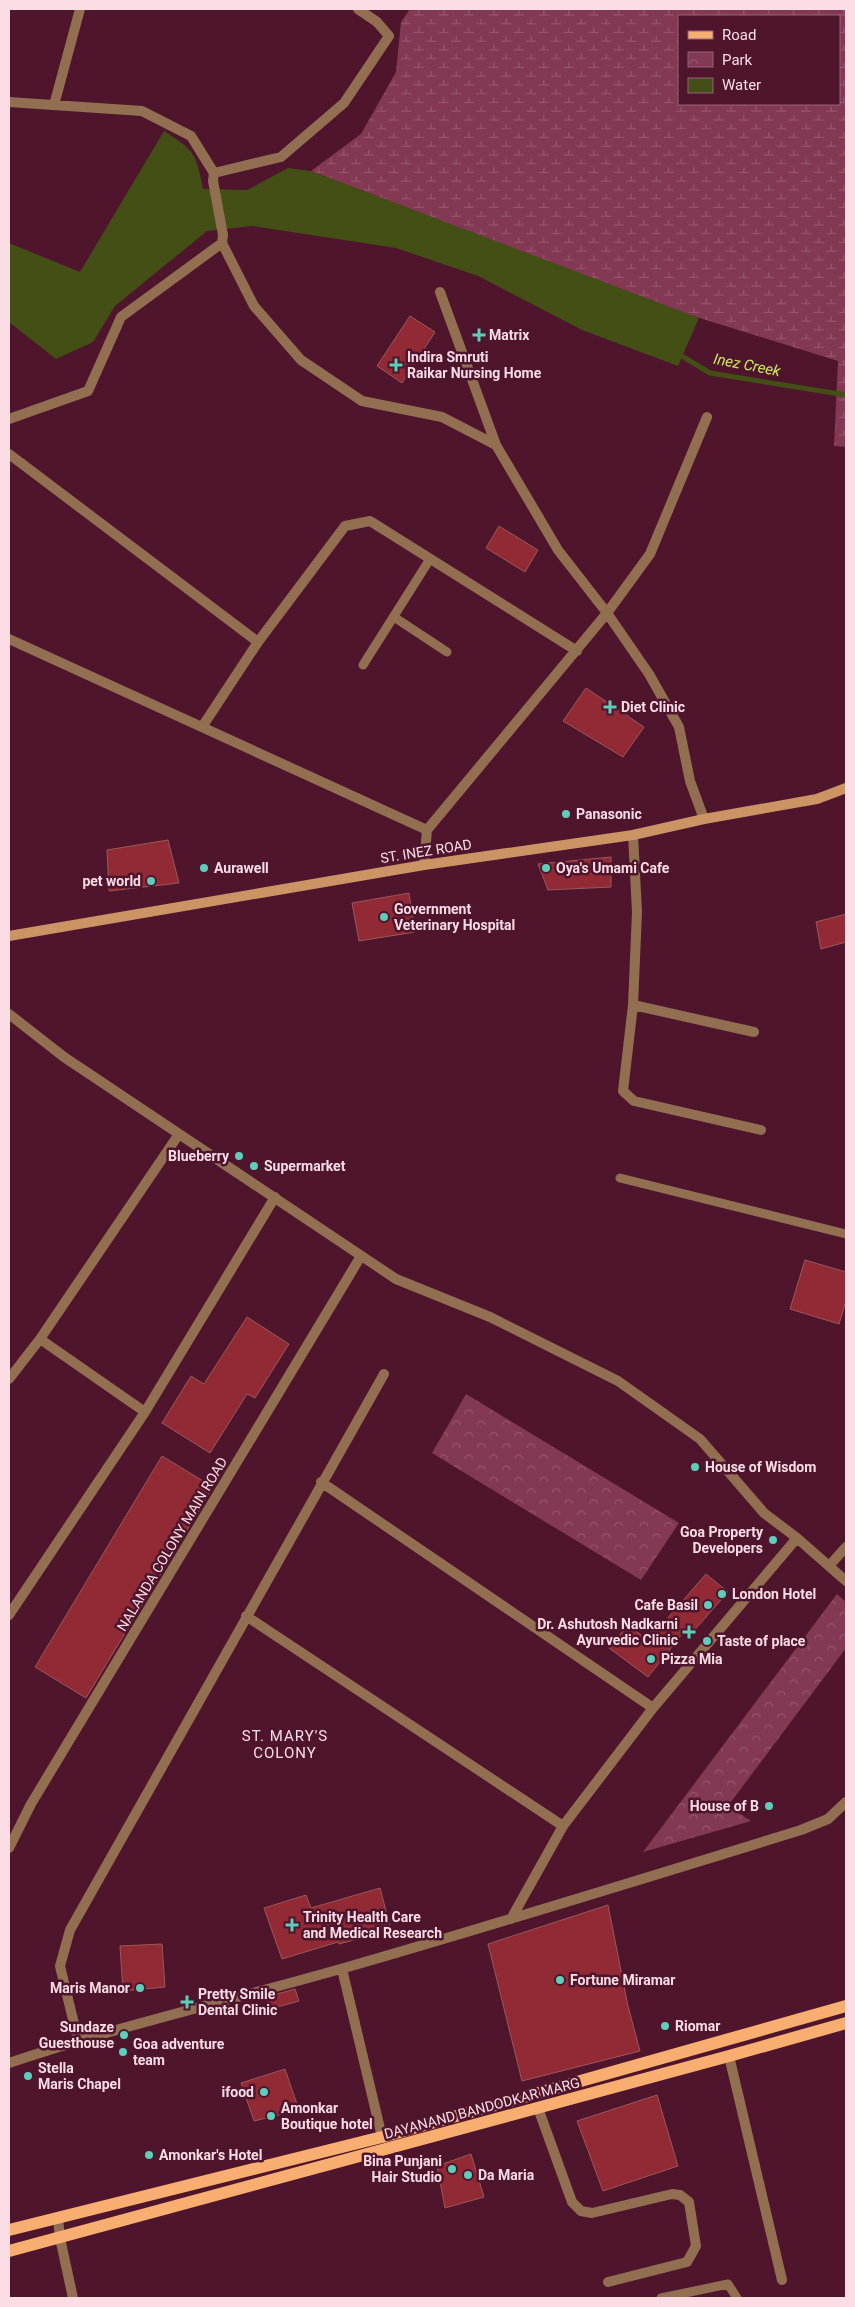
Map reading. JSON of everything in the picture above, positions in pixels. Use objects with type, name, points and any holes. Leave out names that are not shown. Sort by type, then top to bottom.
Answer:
[{"type":"main road","name":"ST. INEZ ROAD","points":[[9,936],[424,865],[633,835],[704,819],[817,799],[846,788]]},
{"type":"main road","name":"DAYANAND BANDODKAR MARG","points":[[9,2230],[382,2137],[846,2006]]},
{"type":"main road","name":"DAYANAND BANDODKAR MARG","points":[[9,2251],[729,2056],[846,2022]]},
{"type":"street","points":[[54,104],[80,9]]},
{"type":"street","points":[[214,173],[281,157],[344,103],[389,36],[377,22],[358,9]]},
{"type":"street","points":[[9,102],[142,111],[191,136],[214,173],[213,181],[223,235],[222,243],[254,306],[301,360],[362,401],[442,417],[496,445]]},
{"type":"street","points":[[9,419],[88,391],[121,317],[222,243]]},
{"type":"street","points":[[440,292],[496,445],[558,550],[607,614],[649,674],[678,727],[690,781],[704,819]]},
{"type":"street","points":[[424,865],[427,830],[607,614],[650,554],[707,417]]},
{"type":"street","points":[[9,454],[258,642]]},
{"type":"street","points":[[202,728],[258,642],[346,526],[370,522],[577,651]]},
{"type":"street","points":[[9,639],[427,830]]},
{"type":"street","points":[[633,835],[637,912],[633,1005],[623,1091],[627,1097],[634,1101],[761,1130]]},
{"type":"street","points":[[633,1005],[754,1032]]},
{"type":"street","points":[[9,1014],[64,1057],[396,1279],[490,1317],[618,1381],[700,1440],[764,1513],[797,1538],[846,1581]]},
{"type":"street","points":[[9,1379],[40,1339],[179,1134]]},
{"type":"street","points":[[9,1616],[145,1412],[275,1197]]},
{"type":"street","name":"NALANDA COLONY MAIN ROAD","points":[[9,1848],[36,1796],[362,1256]]},
{"type":"street","points":[[40,1339],[145,1412]]},
{"type":"street","points":[[78,2040],[60,1966],[70,1930],[321,1482],[384,1374]]},
{"type":"street","points":[[321,1482],[653,1708]]},
{"type":"street","points":[[511,1919],[563,1826],[653,1708],[797,1538]]},
{"type":"street","points":[[829,1566],[846,1547]]},
{"type":"street","points":[[246,1616],[563,1826]]},
{"type":"street","points":[[9,2063],[78,2040],[342,1969],[801,1830],[828,1819],[846,1802]]},
{"type":"street","points":[[342,1969],[382,2137]]},
{"type":"street","points":[[729,2056],[782,2280]]},
{"type":"street","points":[[538,2108],[572,2202],[581,2211],[592,2214],[672,2194],[680,2195],[690,2202],[696,2246],[687,2262],[608,2282]]},
{"type":"street","points":[[58,2219],[60,2238],[73,2298]]},
{"type":"lane","points":[[363,665],[430,559]]},
{"type":"lane","points":[[394,617],[447,652]]},
{"type":"lane","points":[[620,1178],[846,1234]]},
{"type":"lane","points":[[661,2298],[728,2284],[737,2298]]},
{"type":"green space","points":[[410,9],[846,9],[846,447],[834,446],[838,361],[674,310],[311,171],[361,134],[396,72],[401,22]]},
{"type":"green space","points":[[466,1394],[679,1523],[641,1580],[432,1453]]},
{"type":"green space","points":[[837,1594],[846,1602],[846,1648],[728,1806],[751,1821],[643,1852]]},
{"type":"water","points":[[164,131],[182,143],[193,154],[203,189],[247,190],[288,168],[311,171],[699,318],[678,366],[582,330],[478,276],[396,248],[252,226],[207,231],[115,306],[93,342],[56,359],[9,322],[9,243],[80,272]]},
{"type":"building","points":[[410,316],[435,332],[402,383],[377,366]]},
{"type":"building","points":[[499,526],[538,550],[525,572],[486,548]]},
{"type":"building","points":[[586,688],[644,727],[623,757],[563,721]]},
{"type":"building","points":[[168,840],[179,883],[109,891],[107,850]]},
{"type":"building","points":[[611,857],[611,887],[548,890],[538,864]]},
{"type":"building","name":"Government Veterinary Hospital","points":[[409,893],[415,932],[359,941],[352,903]]},
{"type":"building","points":[[846,914],[846,942],[821,949],[816,922]]},
{"type":"building","points":[[805,1260],[846,1272],[846,1301],[839,1324],[790,1309]]},
{"type":"building","points":[[247,1317],[289,1344],[255,1398],[247,1394],[210,1453],[162,1423],[191,1376],[204,1384]]},
{"type":"building","points":[[162,1456],[213,1487],[86,1698],[35,1667]]},
{"type":"building","points":[[706,1574],[728,1592],[691,1634],[686,1629],[648,1677],[609,1648],[628,1625],[645,1638],[657,1627],[659,1628]]},
{"type":"building","points":[[380,1888],[391,1930],[339,1944],[338,1942],[282,1959],[264,1908],[306,1895],[311,1908]]},
{"type":"building","name":"Fortune Miramar","points":[[608,1905],[628,2006],[640,2051],[522,2081],[488,1944]]},
{"type":"building","points":[[162,1944],[165,1987],[123,1991],[120,1946]]},
{"type":"building","points":[[295,1989],[299,2001],[270,2009],[266,1997]]},
{"type":"building","points":[[285,2069],[299,2110],[254,2121],[241,2083]]},
{"type":"building","points":[[657,2095],[678,2166],[603,2191],[577,2121]]},
{"type":"building","points":[[471,2154],[484,2197],[445,2208],[437,2166]]},
{"type":"waterway","name":"Inez Creek","points":[[678,352],[710,373],[846,395]]},
{"type":"place","name":"Matrix","points":[[479,335]]},
{"type":"place","name":"Indira Smruti Raikar Nursing Home","points":[[396,365]]},
{"type":"place","name":"Diet Clinic","points":[[610,707]]},
{"type":"place","name":"Panasonic","points":[[566,814]]},
{"type":"place","name":"Aurawell","points":[[204,868]]},
{"type":"place","name":"Oya's Umami Cafe","points":[[546,868]]},
{"type":"place","name":"pet world","points":[[151,881]]},
{"type":"place","name":"Government Veterinary Hospital","points":[[384,917]]},
{"type":"place","name":"Blueberry","points":[[239,1156]]},
{"type":"place","name":"Supermarket","points":[[254,1166]]},
{"type":"place","name":"House of Wisdom","points":[[695,1467]]},
{"type":"place","name":"Goa Property Developers","points":[[773,1540]]},
{"type":"place","name":"London Hotel","points":[[722,1594]]},
{"type":"place","name":"Cafe Basil","points":[[708,1605]]},
{"type":"place","name":"Dr. Ashutosh Nadkarni Ayurvedic Clinic","points":[[689,1632]]},
{"type":"place","name":"Taste of place","points":[[707,1641]]},
{"type":"place","name":"Pizza Mia","points":[[651,1659]]},
{"type":"place","name":"House of B","points":[[769,1806]]},
{"type":"place","name":"Trinity Health Care and Medical Research","points":[[292,1925]]},
{"type":"place","name":"Fortune Miramar","points":[[560,1980]]},
{"type":"place","name":"Maris Manor","points":[[140,1988]]},
{"type":"place","name":"Pretty Smile Dental Clinic","points":[[187,2002]]},
{"type":"place","name":"Riomar","points":[[665,2026]]},
{"type":"place","name":"Sundaze Guesthouse","points":[[124,2035]]},
{"type":"place","name":"Goa adventure team","points":[[123,2052]]},
{"type":"place","name":"Stella Maris Chapel","points":[[28,2076]]},
{"type":"place","name":"ifood","points":[[264,2092]]},
{"type":"place","name":"Amonkar Boutique hotel","points":[[271,2116]]},
{"type":"place","name":"Amonkar's Hotel","points":[[149,2155]]},
{"type":"place","name":"Bina Punjani Hair Studio","points":[[452,2169]]},
{"type":"place","name":"Da Maria","points":[[468,2175]]},
{"type":"district","name":"ST. MARY'S COLONY","points":[[285,1744]]}]
